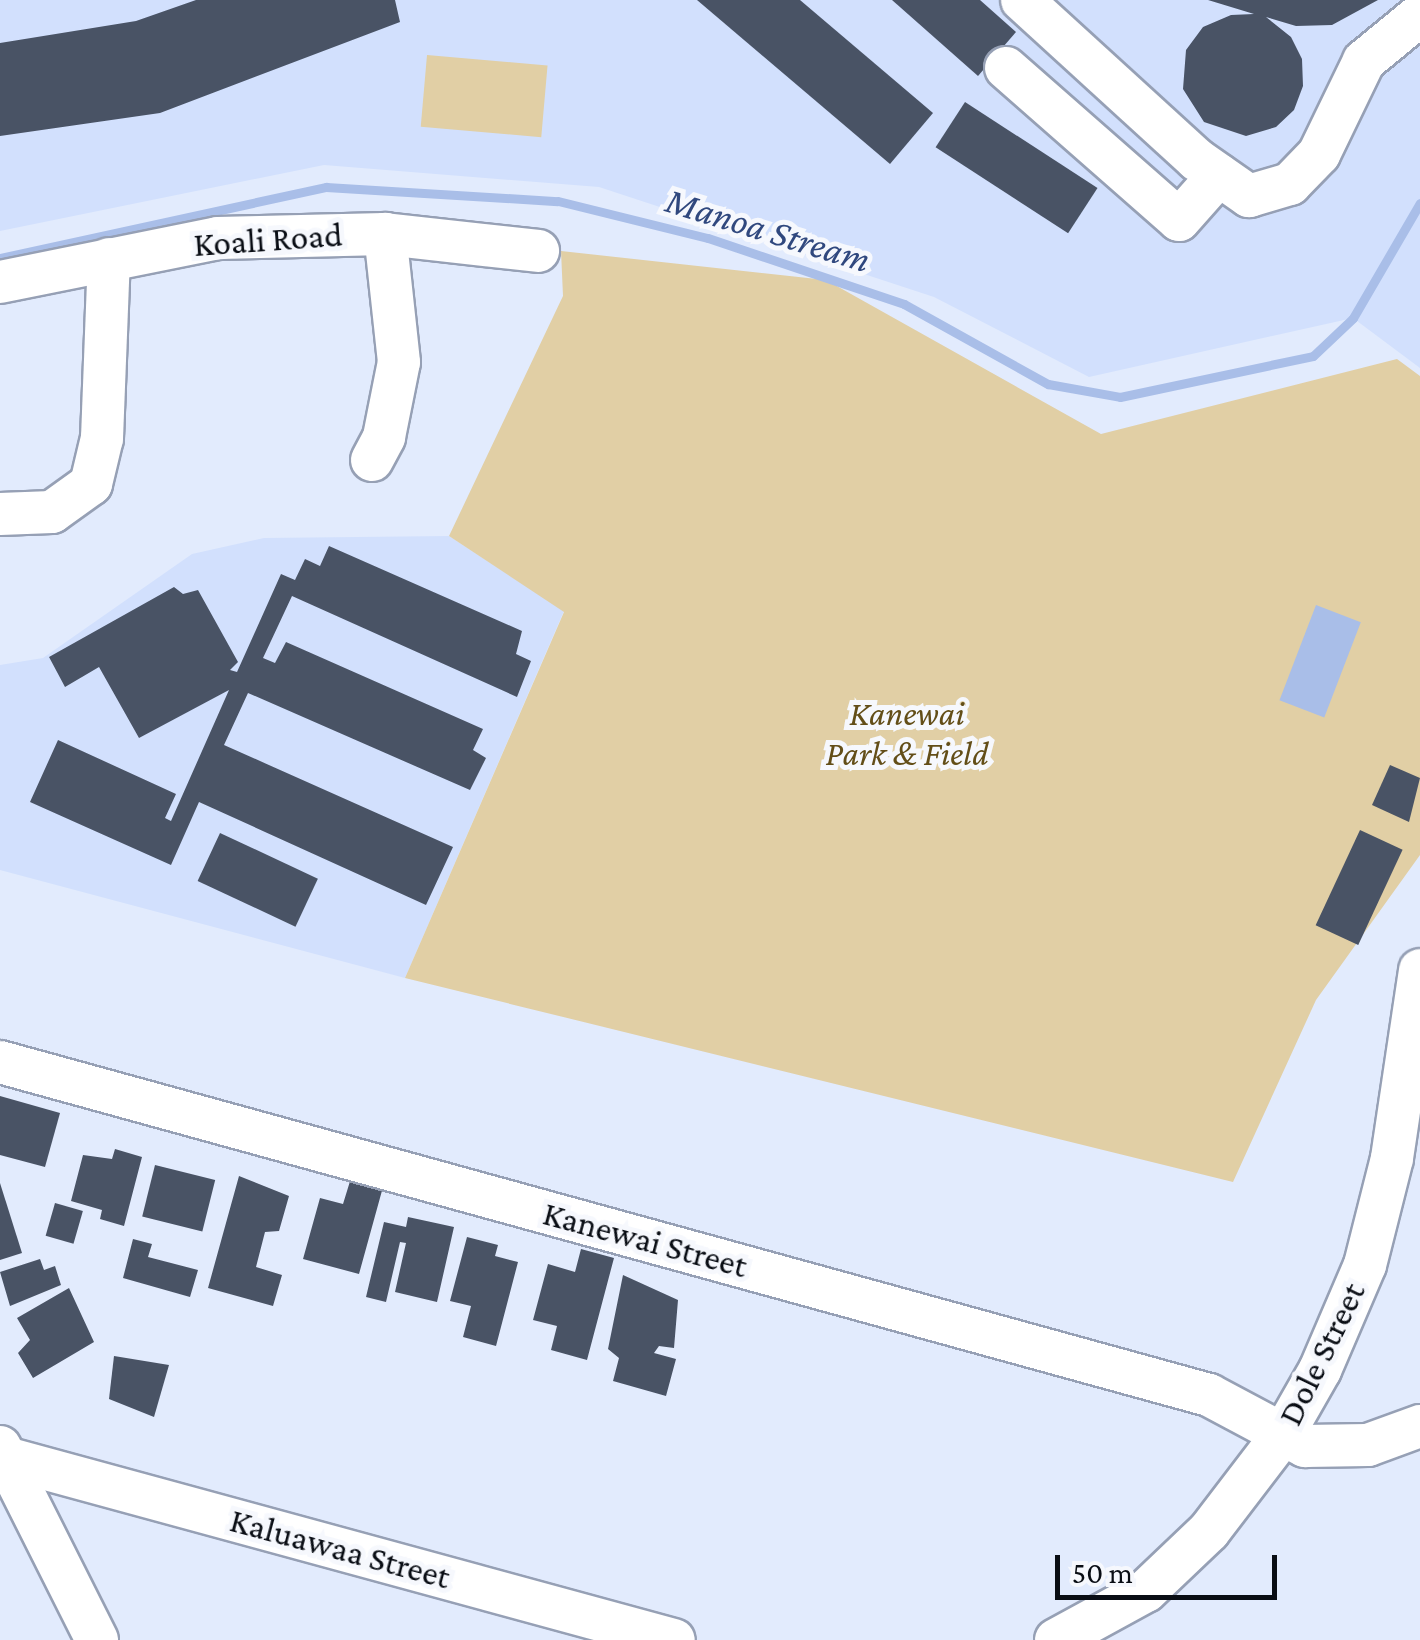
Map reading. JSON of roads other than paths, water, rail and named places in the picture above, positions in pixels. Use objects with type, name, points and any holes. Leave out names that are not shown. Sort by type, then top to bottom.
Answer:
[{"type":"street","points":[[1022,0],[1249,196],[1290,184],[1319,154],[1364,62],[1420,15]]},
{"type":"street","points":[[1006,68],[1178,220],[1219,174]]},
{"type":"street","points":[[372,460],[384,437],[399,362],[385,234]]},
{"type":"street","name":"Koali Road","points":[[0,282],[218,238],[385,234],[538,250]]},
{"type":"street","points":[[0,514],[52,512],[91,484],[102,438],[108,260]]},
{"type":"street","name":"Dole Street","points":[[1056,1640],[1146,1591],[1224,1514],[1284,1433],[1345,1320],[1365,1266],[1392,1158],[1420,970]]},
{"type":"street","name":"Kanewai Street","points":[[0,1062],[1209,1395],[1304,1446],[1347,1448],[1420,1426]]},
{"type":"street","points":[[3,1452],[97,1640]]},
{"type":"street","name":"Kaluawaa Street","points":[[3,1452],[674,1640]]},
{"type":"waterway","name":"Manoa Stream","points":[[0,258],[326,187],[558,201],[708,238],[904,304],[1048,384],[1120,397],[1313,356],[1353,318],[1420,203]]},
{"type":"park label","name":"Kanewai Park & Field","points":[[907,734]]}]
